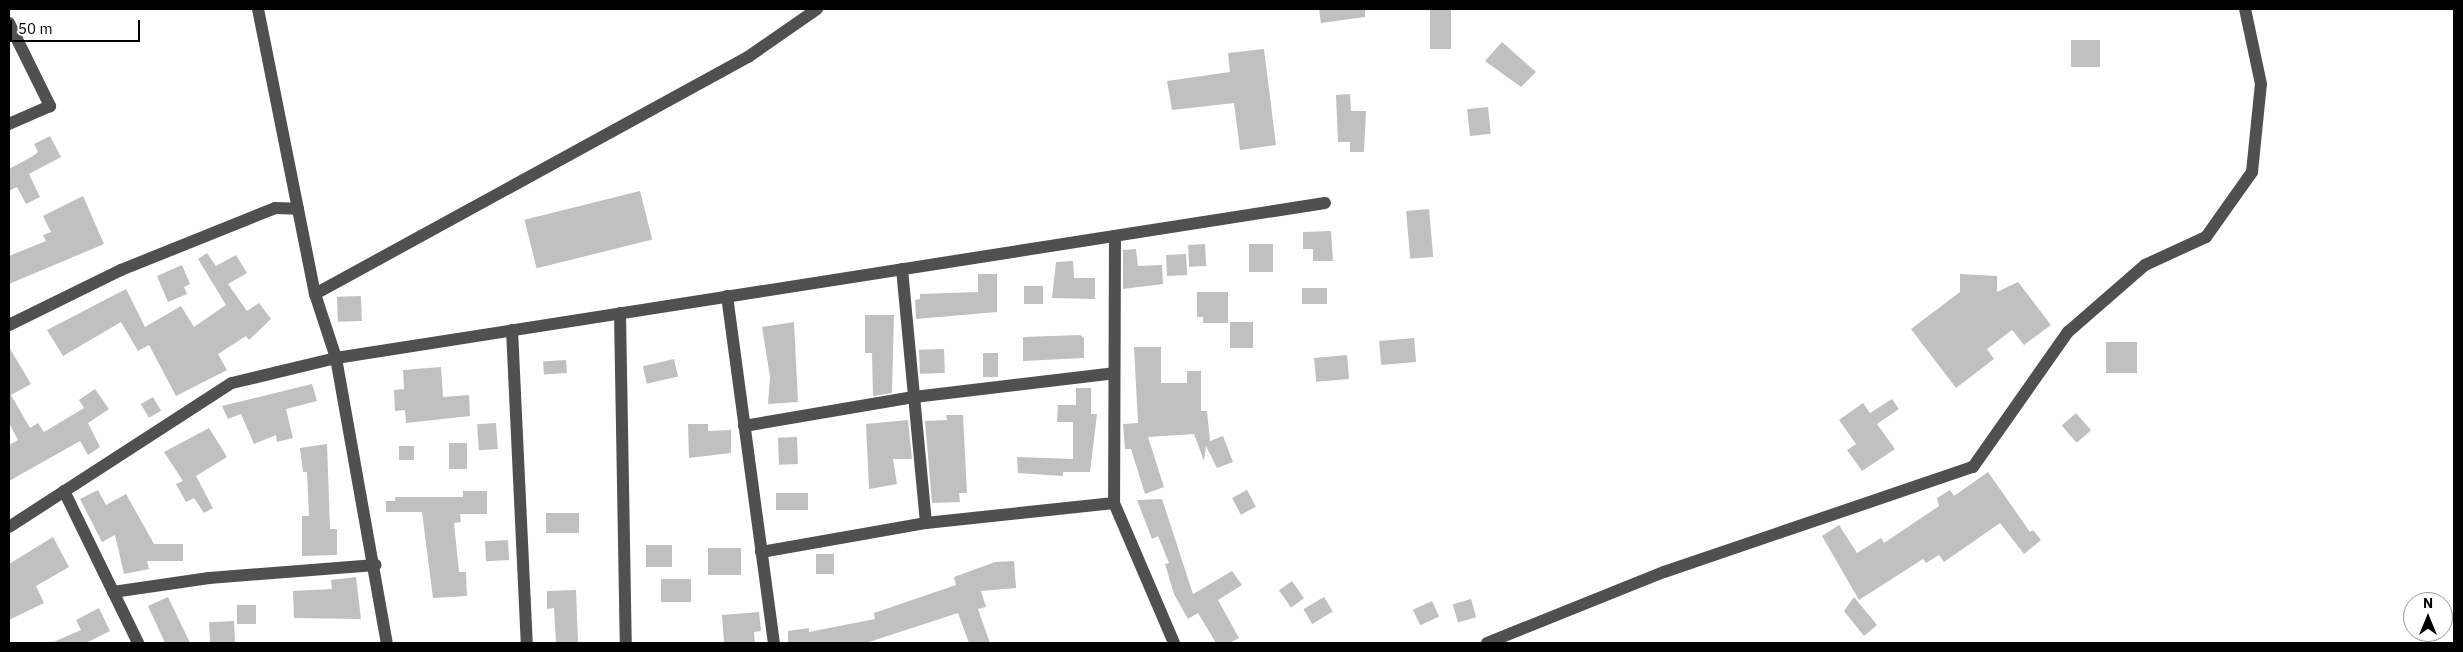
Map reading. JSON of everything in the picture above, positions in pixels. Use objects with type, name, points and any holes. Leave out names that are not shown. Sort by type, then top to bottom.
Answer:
[{"type":"street","points":[[258,9],[315,294],[336,358],[375,565],[387,643]]},
{"type":"street","points":[[315,294],[748,57],[817,9]]},
{"type":"street","points":[[1487,643],[1664,572],[1974,467],[2068,332],[2145,265],[2206,237],[2252,172],[2261,84],[2245,9]]},
{"type":"street","points":[[9,23],[50,106],[9,124]]},
{"type":"street","points":[[9,527],[232,383],[336,358],[1325,203]]},
{"type":"street","points":[[9,324],[121,270],[275,208],[298,209]]},
{"type":"street","points":[[1115,236],[1114,503],[1174,643]]},
{"type":"street","points":[[902,269],[926,523]]},
{"type":"street","points":[[727,296],[774,643]]},
{"type":"street","points":[[620,313],[626,643]]},
{"type":"street","points":[[512,330],[527,643]]},
{"type":"street","points":[[744,426],[914,397],[1114,374]]},
{"type":"street","points":[[64,491],[138,643]]},
{"type":"street","points":[[761,552],[926,523],[1114,503]]},
{"type":"street","points":[[113,592],[209,578],[375,565]]},
{"type":"building","points":[[1319,9],[1365,9],[1365,17],[1321,23]]},
{"type":"building","points":[[1430,9],[1451,9],[1451,49],[1430,49]]},
{"type":"building","points":[[2071,40],[2100,40],[2100,67],[2071,67]]},
{"type":"building","points":[[1502,42],[1536,72],[1521,87],[1485,61]]},
{"type":"building","points":[[1264,49],[1276,145],[1240,150],[1234,103],[1172,110],[1167,81],[1230,72],[1228,53]]},
{"type":"building","points":[[1350,94],[1351,111],[1366,111],[1364,152],[1350,152],[1350,142],[1338,142],[1336,95]]},
{"type":"building","points":[[1488,107],[1491,134],[1470,136],[1467,109]]},
{"type":"building","points":[[50,136],[61,157],[29,174],[40,197],[26,204],[17,187],[9,191],[9,169],[38,152],[34,144]]},
{"type":"building","points":[[640,191],[652,240],[537,268],[525,220]]},
{"type":"building","points":[[83,196],[104,244],[9,284],[9,256],[46,241],[43,235],[51,232],[43,216]]},
{"type":"building","points":[[1429,209],[1433,257],[1410,259],[1406,211]]},
{"type":"building","points":[[1331,231],[1333,261],[1313,261],[1313,249],[1303,249],[1303,232]]},
{"type":"building","points":[[1205,244],[1206,266],[1189,267],[1188,245]]},
{"type":"building","points":[[1249,244],[1273,244],[1273,272],[1249,272]]},
{"type":"building","points":[[1136,249],[1138,266],[1162,265],[1163,284],[1123,289],[1123,250]]},
{"type":"building","points":[[207,253],[216,266],[236,255],[247,273],[228,284],[247,311],[259,303],[271,319],[249,340],[246,336],[218,354],[227,370],[176,396],[149,345],[138,351],[121,322],[63,356],[47,330],[126,289],[145,327],[181,306],[194,327],[226,305],[198,259]]},
{"type":"building","points":[[1186,254],[1187,275],[1167,276],[1166,255]]},
{"type":"building","points":[[1073,261],[1074,278],[1095,278],[1095,299],[1052,298],[1056,262]]},
{"type":"building","points":[[182,265],[190,284],[184,287],[187,294],[168,302],[157,276]]},
{"type":"building","points":[[978,274],[997,274],[997,312],[916,319],[915,300],[920,299],[920,294],[978,292]]},
{"type":"building","points":[[1960,274],[1997,276],[1997,292],[2018,282],[2051,325],[2024,345],[2012,330],[1987,349],[1994,359],[1956,388],[1911,329],[1960,292]]},
{"type":"building","points":[[1024,286],[1043,286],[1043,304],[1024,304]]},
{"type":"building","points":[[1302,288],[1327,288],[1327,304],[1302,304]]},
{"type":"building","points":[[1197,292],[1228,292],[1228,323],[1203,323],[1203,317],[1197,317]]},
{"type":"building","points":[[361,296],[362,321],[338,322],[337,297]]},
{"type":"building","points":[[865,315],[894,315],[892,393],[873,396],[872,353],[865,353]]},
{"type":"building","points":[[794,322],[798,402],[768,404],[770,377],[762,327]]},
{"type":"building","points":[[1230,322],[1253,322],[1253,348],[1230,348]]},
{"type":"building","points":[[1080,335],[1084,338],[1084,358],[1023,361],[1023,337]]},
{"type":"building","points":[[1414,338],[1416,362],[1381,365],[1379,341]]},
{"type":"building","points":[[2106,342],[2137,342],[2137,373],[2106,373]]},
{"type":"building","points":[[9,347],[31,384],[11,395],[30,428],[38,423],[44,432],[84,408],[79,400],[95,389],[109,409],[88,423],[100,447],[88,455],[80,441],[9,481],[9,445],[18,440],[9,423]]},
{"type":"building","points":[[1134,347],[1161,347],[1161,383],[1187,383],[1187,371],[1201,371],[1201,411],[1207,411],[1210,441],[1223,436],[1233,462],[1217,468],[1206,446],[1204,461],[1194,434],[1148,437],[1164,487],[1145,494],[1131,449],[1125,449],[1123,424],[1138,423]]},
{"type":"building","points":[[944,349],[945,373],[920,374],[919,350]]},
{"type":"building","points":[[983,353],[998,353],[998,377],[983,377]]},
{"type":"building","points":[[1347,355],[1349,379],[1316,382],[1314,358]]},
{"type":"building","points":[[674,359],[678,377],[647,384],[643,366]]},
{"type":"building","points":[[566,360],[567,373],[544,375],[543,362]]},
{"type":"building","points":[[441,367],[443,397],[469,395],[470,416],[406,423],[405,410],[395,411],[394,390],[404,389],[403,370]]},
{"type":"building","points":[[312,384],[317,401],[286,409],[293,438],[277,442],[276,435],[254,444],[241,414],[228,419],[222,406]]},
{"type":"building","points":[[1076,388],[1091,388],[1091,414],[1097,414],[1090,472],[1063,472],[1063,476],[1018,473],[1017,457],[1073,459],[1073,422],[1057,422],[1058,405],[1076,405]]},
{"type":"building","points":[[153,397],[161,411],[149,418],[141,404]]},
{"type":"building","points":[[1892,399],[1899,409],[1877,424],[1895,449],[1862,471],[1847,450],[1856,444],[1839,420],[1863,403],[1870,413]]},
{"type":"building","points":[[2076,413],[2091,430],[2077,443],[2062,425]]},
{"type":"building","points":[[946,415],[963,415],[967,493],[959,493],[960,502],[932,503],[925,421],[947,420]]},
{"type":"building","points":[[908,420],[912,459],[893,459],[897,484],[869,489],[866,424]]},
{"type":"building","points":[[496,423],[498,449],[479,450],[477,424]]},
{"type":"building","points":[[688,424],[708,424],[708,431],[731,430],[731,453],[689,458]]},
{"type":"building","points":[[209,428],[227,457],[196,476],[213,508],[204,513],[194,498],[186,502],[176,484],[183,481],[164,452]]},
{"type":"building","points":[[797,437],[798,464],[779,465],[778,438]]},
{"type":"building","points":[[449,443],[467,443],[467,469],[449,469]]},
{"type":"building","points":[[327,444],[330,529],[337,529],[337,555],[302,556],[302,516],[309,516],[307,472],[303,472],[300,448]]},
{"type":"building","points":[[399,446],[414,446],[414,460],[399,460]]},
{"type":"building","points":[[1988,472],[2030,532],[2033,530],[2041,540],[2024,554],[2000,523],[1944,562],[1939,555],[1926,563],[1923,559],[1859,600],[1822,536],[1839,525],[1857,553],[1881,538],[1884,543],[1939,506],[1937,498],[1950,490],[1954,496]]},
{"type":"building","points":[[98,490],[106,505],[126,494],[154,544],[183,544],[183,561],[147,561],[149,569],[124,574],[115,535],[102,542],[80,499]]},
{"type":"building","points":[[1247,490],[1256,507],[1241,515],[1232,498]]},
{"type":"building","points":[[463,491],[487,491],[487,514],[460,514],[461,522],[454,523],[459,572],[466,572],[467,596],[433,598],[422,512],[386,512],[386,501],[395,501],[395,497],[463,497]]},
{"type":"building","points":[[776,493],[808,493],[808,510],[776,510]]},
{"type":"building","points":[[1162,499],[1193,594],[1232,571],[1242,585],[1218,600],[1239,638],[1229,643],[1216,643],[1198,613],[1188,619],[1174,594],[1165,564],[1169,563],[1158,536],[1152,539],[1137,500]]},
{"type":"building","points":[[546,513],[579,513],[579,533],[546,533]]},
{"type":"building","points":[[53,537],[69,567],[36,586],[44,603],[9,620],[9,564]]},
{"type":"building","points":[[508,540],[509,560],[486,561],[485,541]]},
{"type":"building","points":[[646,545],[672,545],[672,567],[646,567]]},
{"type":"building","points":[[708,548],[741,548],[741,575],[708,575]]},
{"type":"building","points":[[816,554],[834,554],[834,574],[816,574]]},
{"type":"building","points":[[1014,561],[1016,588],[981,591],[986,607],[978,609],[990,643],[969,643],[958,613],[866,643],[788,643],[788,631],[809,628],[809,632],[875,619],[874,613],[956,585],[954,577],[995,562]]},
{"type":"building","points":[[356,577],[361,619],[294,618],[293,591],[332,589],[331,580]]},
{"type":"building","points":[[661,579],[691,579],[691,602],[661,602]]},
{"type":"building","points":[[1292,581],[1304,598],[1291,607],[1279,590]]},
{"type":"building","points":[[576,590],[578,643],[556,643],[554,608],[547,609],[547,591]]},
{"type":"building","points":[[168,597],[190,643],[165,643],[148,606]]},
{"type":"building","points":[[1324,597],[1333,612],[1312,624],[1303,609]]},
{"type":"building","points":[[1854,597],[1877,625],[1864,636],[1844,611]]},
{"type":"building","points":[[1471,599],[1476,617],[1458,623],[1453,604]]},
{"type":"building","points":[[1432,601],[1439,616],[1420,625],[1413,610]]},
{"type":"building","points":[[237,605],[256,605],[256,624],[237,624]]},
{"type":"building","points":[[99,608],[110,631],[86,643],[51,643],[81,630],[76,620]]},
{"type":"building","points":[[759,612],[761,631],[754,632],[755,643],[724,643],[722,615]]},
{"type":"building","points":[[234,621],[235,643],[210,643],[209,622]]}]
